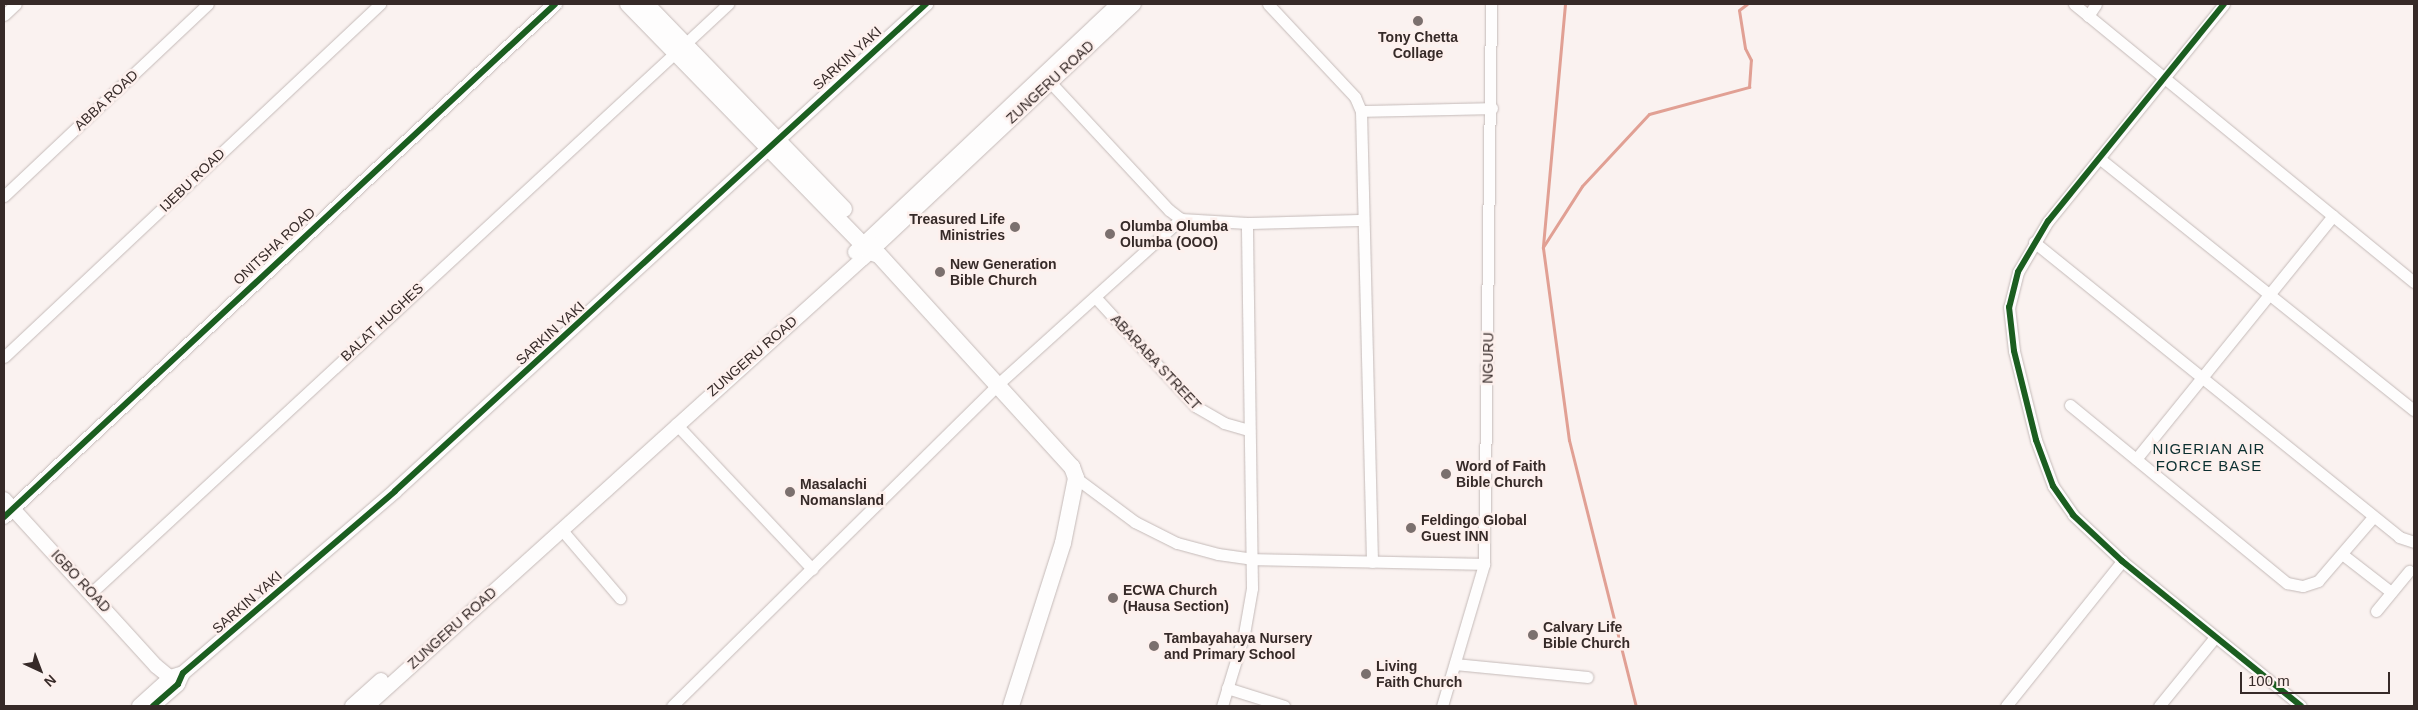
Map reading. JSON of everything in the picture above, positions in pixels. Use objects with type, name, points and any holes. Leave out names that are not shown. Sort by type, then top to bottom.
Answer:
[{"type":"main road","points":[[628,4],[680,48],[772,143],[872,247],[998,386],[1065,456],[1076,478],[1063,543],[1010,706]]},
{"type":"main road","points":[[646,4],[680,48]]},
{"type":"street","points":[[4,16],[16,4]]},
{"type":"street","name":"ABBA ROAD","points":[[4,196],[208,4]]},
{"type":"street","name":"IJEBU ROAD","points":[[4,357],[380,4]]},
{"type":"street","name":"ONITSHA ROAD","points":[[7,508],[555,4]]},
{"type":"street","name":"BALAT HUGHES","points":[[91,593],[728,4]]},
{"type":"street","name":"SARKIN YAKI","points":[[153,706],[173,681],[395,491],[772,143],[926,4]]},
{"type":"street","points":[[352,706],[872,247],[1118,4]]},
{"type":"street","name":"ZUNGERU ROAD","points":[[367,706],[872,247],[1134,4]]},
{"type":"street","points":[[1268,4],[1355,98],[1361,111],[1362,220],[1372,562]]},
{"type":"street","name":"NGURU","points":[[1442,706],[1484,564],[1492,108],[1491,4]]},
{"type":"street","points":[[2074,4],[2162,79],[2414,282]]},
{"type":"street","points":[[2088,16],[2096,4]]},
{"type":"street","points":[[2224,4],[2048,221],[2018,272],[2009,308],[2014,351],[2036,440],[2053,486],[2073,516],[2122,562],[2301,706]]},
{"type":"street","points":[[1050,82],[1169,210],[1182,219],[1247,222],[1362,220]]},
{"type":"street","points":[[1361,111],[1492,108]]},
{"type":"street","points":[[2099,158],[2414,410]]},
{"type":"street","points":[[2136,459],[2203,379],[2333,216]]},
{"type":"street","points":[[679,704],[812,569],[998,386],[1182,219]]},
{"type":"street","points":[[1222,706],[1249,611],[1252,559],[1248,430],[1247,222]]},
{"type":"street","points":[[2034,242],[2398,537],[2414,542]]},
{"type":"street","name":"ABARABA STREET","points":[[1096,298],[1195,406],[1224,423],[1248,430]]},
{"type":"street","points":[[2070,405],[2288,583],[2303,586],[2318,581],[2373,517]]},
{"type":"street","points":[[676,424],[812,569]]},
{"type":"street","points":[[1076,478],[1135,522],[1176,543],[1218,554],[1252,559],[1484,564]]},
{"type":"street","name":"IGBO ROAD","points":[[7,508],[91,593],[156,666],[173,681]]},
{"type":"street","points":[[561,529],[620,598]]},
{"type":"street","points":[[2342,554],[2391,592]]},
{"type":"street","points":[[2006,706],[2122,562]]},
{"type":"street","points":[[2376,611],[2408,571]]},
{"type":"street","points":[[2160,706],[2215,637]]},
{"type":"street","points":[[1455,664],[1587,677]]},
{"type":"street","points":[[139,706],[173,681]]},
{"type":"street","points":[[1227,688],[1284,706]]},
{"type":"waterway","points":[[1565,4],[1543,248],[1569,440],[1636,706]]},
{"type":"waterway","points":[[1543,247],[1582,186],[1649,114],[1749,87],[1751,60],[1745,48],[1739,10],[1747,4]]},
{"type":"cycle path","points":[[4,517],[555,4]]},
{"type":"cycle path","points":[[153,706],[178,684],[183,673],[395,491],[926,4]]},
{"type":"cycle path","points":[[2224,4],[2048,221],[2018,272],[2009,307],[2014,351],[2036,440],[2053,486],[2073,515],[2122,561],[2301,706]]},
{"type":"place","name":"Tony Chetta Collage","points":[[1418,21]]},
{"type":"place","name":"Treasured Life Ministries","points":[[1015,227]]},
{"type":"place","name":"Olumba Olumba Olumba (OOO)","points":[[1110,234]]},
{"type":"place","name":"New Generation Bible Church","points":[[940,272]]},
{"type":"place","name":"Word of Faith Bible Church","points":[[1446,474]]},
{"type":"place","name":"Masalachi Nomansland","points":[[790,492]]},
{"type":"place","name":"Feldingo Global Guest INN","points":[[1411,528]]},
{"type":"place","name":"ECWA Church (Hausa Section)","points":[[1113,598]]},
{"type":"place","name":"Calvary Life Bible Church","points":[[1533,635]]},
{"type":"place","name":"Tambayahaya Nursery and Primary School","points":[[1154,646]]},
{"type":"place","name":"Living Faith Church","points":[[1366,674]]},
{"type":"district","name":"NIGERIAN AIR FORCE BASE","points":[[2209,456]]}]
